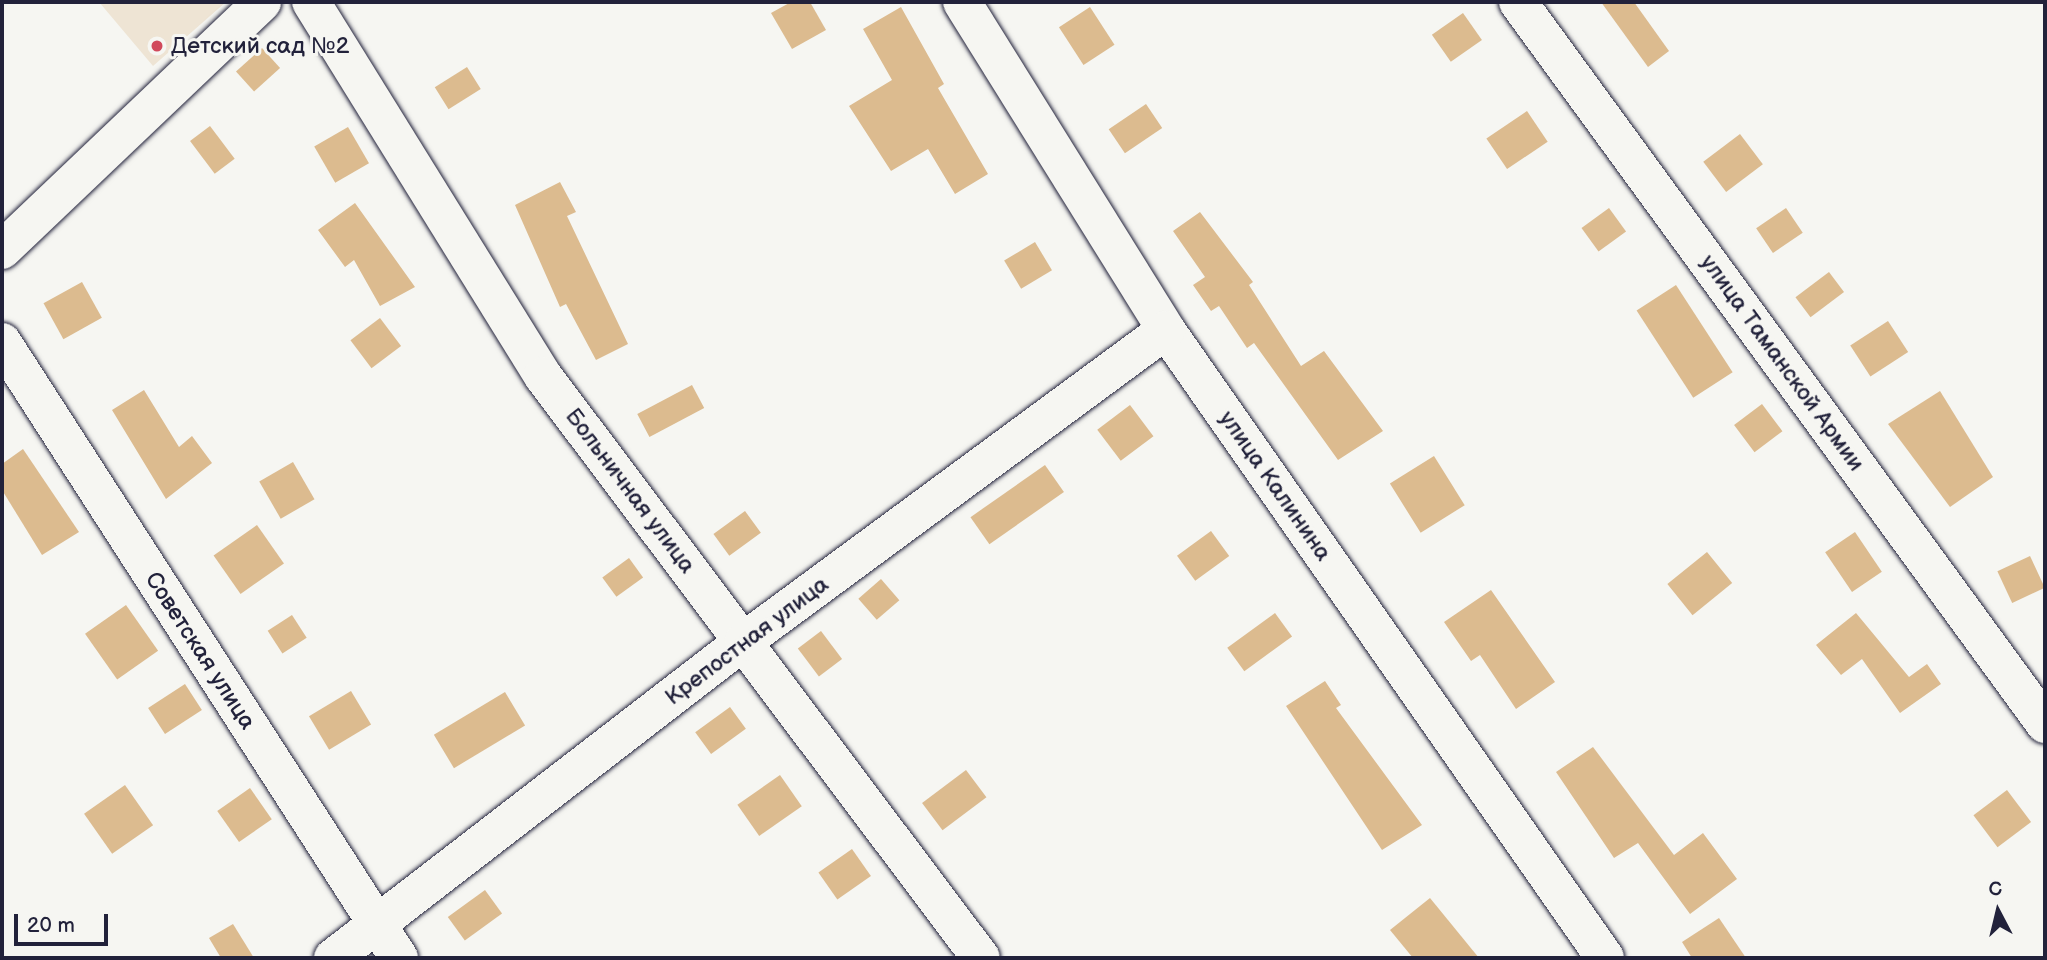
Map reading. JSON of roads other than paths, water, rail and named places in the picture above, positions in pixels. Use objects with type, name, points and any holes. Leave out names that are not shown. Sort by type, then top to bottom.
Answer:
[{"type":"street","points":[[2,250],[262,2]]},
{"type":"street","name":"Больничная улица","points":[[311,2],[543,376],[981,958]]},
{"type":"street","name":"улица Калинина","points":[[962,2],[1166,330],[1605,958]]},
{"type":"street","name":"улица Таманской Армии","points":[[1518,2],[2045,724]]},
{"type":"street","name":"Крепостная улица","points":[[333,958],[744,641],[1166,330]]},
{"type":"street","name":"Советская улица","points":[[2,342],[399,958]]},
{"type":"place","name":"Детский сад №2","points":[[157,46]]}]
